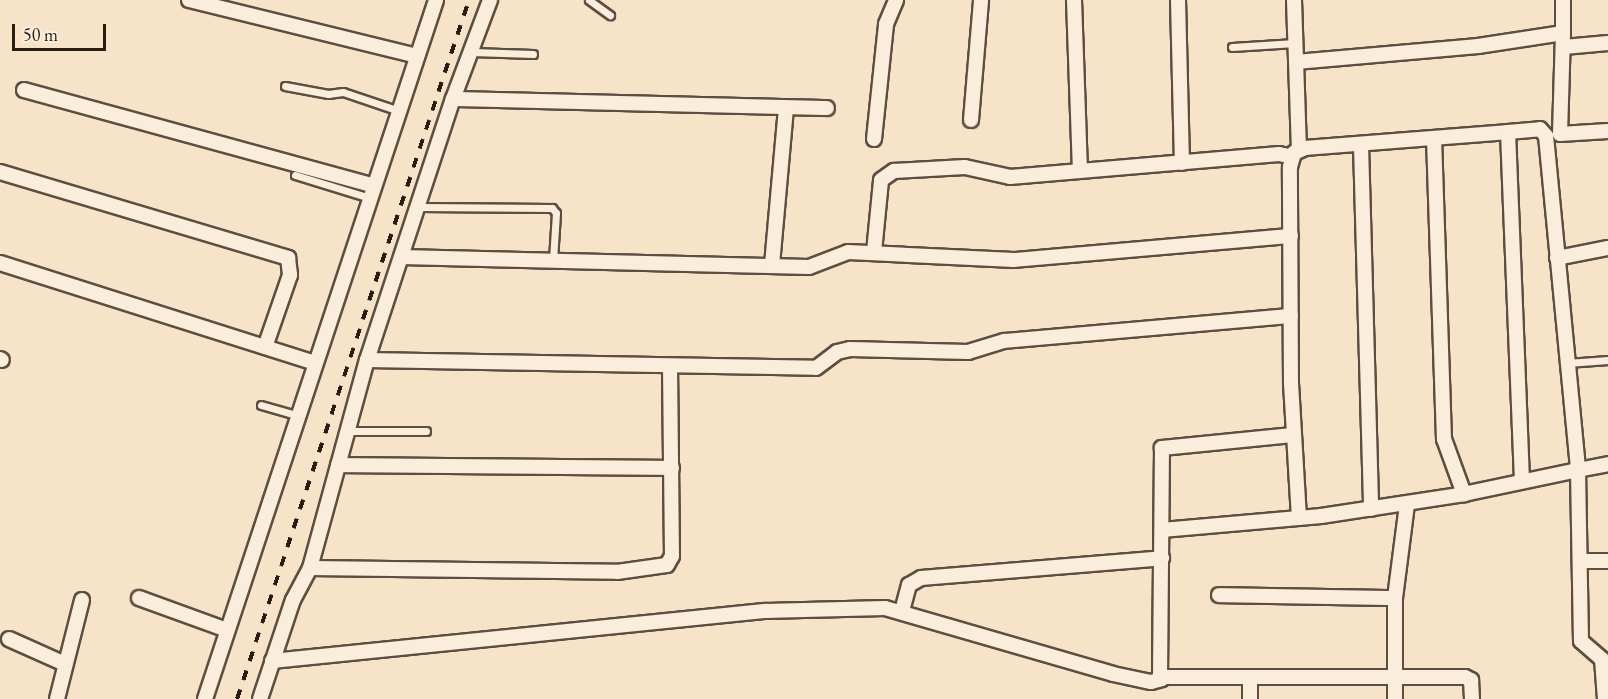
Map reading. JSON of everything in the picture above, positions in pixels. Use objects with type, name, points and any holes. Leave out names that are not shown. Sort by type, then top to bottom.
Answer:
[{"type":"street","points":[[189,0],[417,56]]},
{"type":"street","points":[[205,699],[296,415],[436,0]]},
{"type":"street","points":[[260,699],[292,600],[309,568],[367,360],[453,99],[490,0]]},
{"type":"street","points":[[874,139],[886,24],[896,0]]},
{"type":"street","points":[[971,120],[981,0]]},
{"type":"street","points":[[1074,0],[1080,169]]},
{"type":"street","points":[[1178,0],[1182,163]]},
{"type":"street","points":[[1294,0],[1296,153],[1291,236],[1291,316],[1293,435],[1299,518]]},
{"type":"street","points":[[1560,134],[1563,0]]},
{"type":"street","points":[[1296,62],[1519,41],[1563,40],[1608,43]]},
{"type":"street","points":[[24,90],[372,192]]},
{"type":"street","points":[[453,99],[827,108]]},
{"type":"street","points":[[772,265],[786,108]]},
{"type":"street","points":[[874,252],[881,180],[888,173],[965,167],[1010,177],[1080,169],[1296,153],[1540,129],[1546,136],[1578,470],[1582,561],[1581,641],[1602,660],[1605,699]]},
{"type":"street","points":[[1546,136],[1608,131]]},
{"type":"street","points":[[1508,132],[1522,481]]},
{"type":"street","points":[[1434,138],[1442,432],[1464,494]]},
{"type":"street","points":[[1361,145],[1371,509]]},
{"type":"street","points":[[0,172],[288,258],[290,275],[265,347]]},
{"type":"street","points":[[401,256],[809,267],[838,253],[874,252],[1014,260],[1291,236]]},
{"type":"street","points":[[1557,258],[1608,248]]},
{"type":"street","points":[[0,263],[315,363]]},
{"type":"street","points":[[367,360],[820,368],[837,352],[850,349],[968,352],[1004,341],[1291,316]]},
{"type":"street","points":[[309,568],[617,572],[663,567],[672,556],[670,366]]},
{"type":"street","points":[[1162,679],[1162,448],[1293,435]]},
{"type":"street","points":[[1162,530],[1299,518],[1407,504],[1608,464]]},
{"type":"street","points":[[338,465],[672,468]]},
{"type":"street","points":[[1395,699],[1395,598],[1407,504]]},
{"type":"street","points":[[902,611],[909,585],[921,578],[1162,558]]},
{"type":"street","points":[[1582,561],[1608,561]]},
{"type":"street","points":[[1219,595],[1395,598]]},
{"type":"street","points":[[140,598],[227,630]]},
{"type":"street","points":[[57,699],[82,600]]},
{"type":"street","points":[[272,661],[766,611],[885,608],[902,611],[1113,674],[1151,682],[1162,679],[1467,677],[1471,680],[1472,699]]},
{"type":"street","points":[[9,639],[66,664]]},
{"type":"street","points":[[1250,678],[1250,699]]},
{"type":"lane","points":[[589,0],[610,15]]},
{"type":"lane","points":[[1232,47],[1295,43]]},
{"type":"lane","points":[[472,51],[533,54]]},
{"type":"lane","points":[[285,86],[328,94],[343,92],[399,111]]},
{"type":"lane","points":[[295,175],[372,192]]},
{"type":"lane","points":[[419,207],[554,208],[553,259]]},
{"type":"lane","points":[[1567,363],[1608,360]]},
{"type":"lane","points":[[261,405],[296,415]]},
{"type":"lane","points":[[348,431],[426,431]]},
{"type":"railway","points":[[237,699],[469,0]]}]
